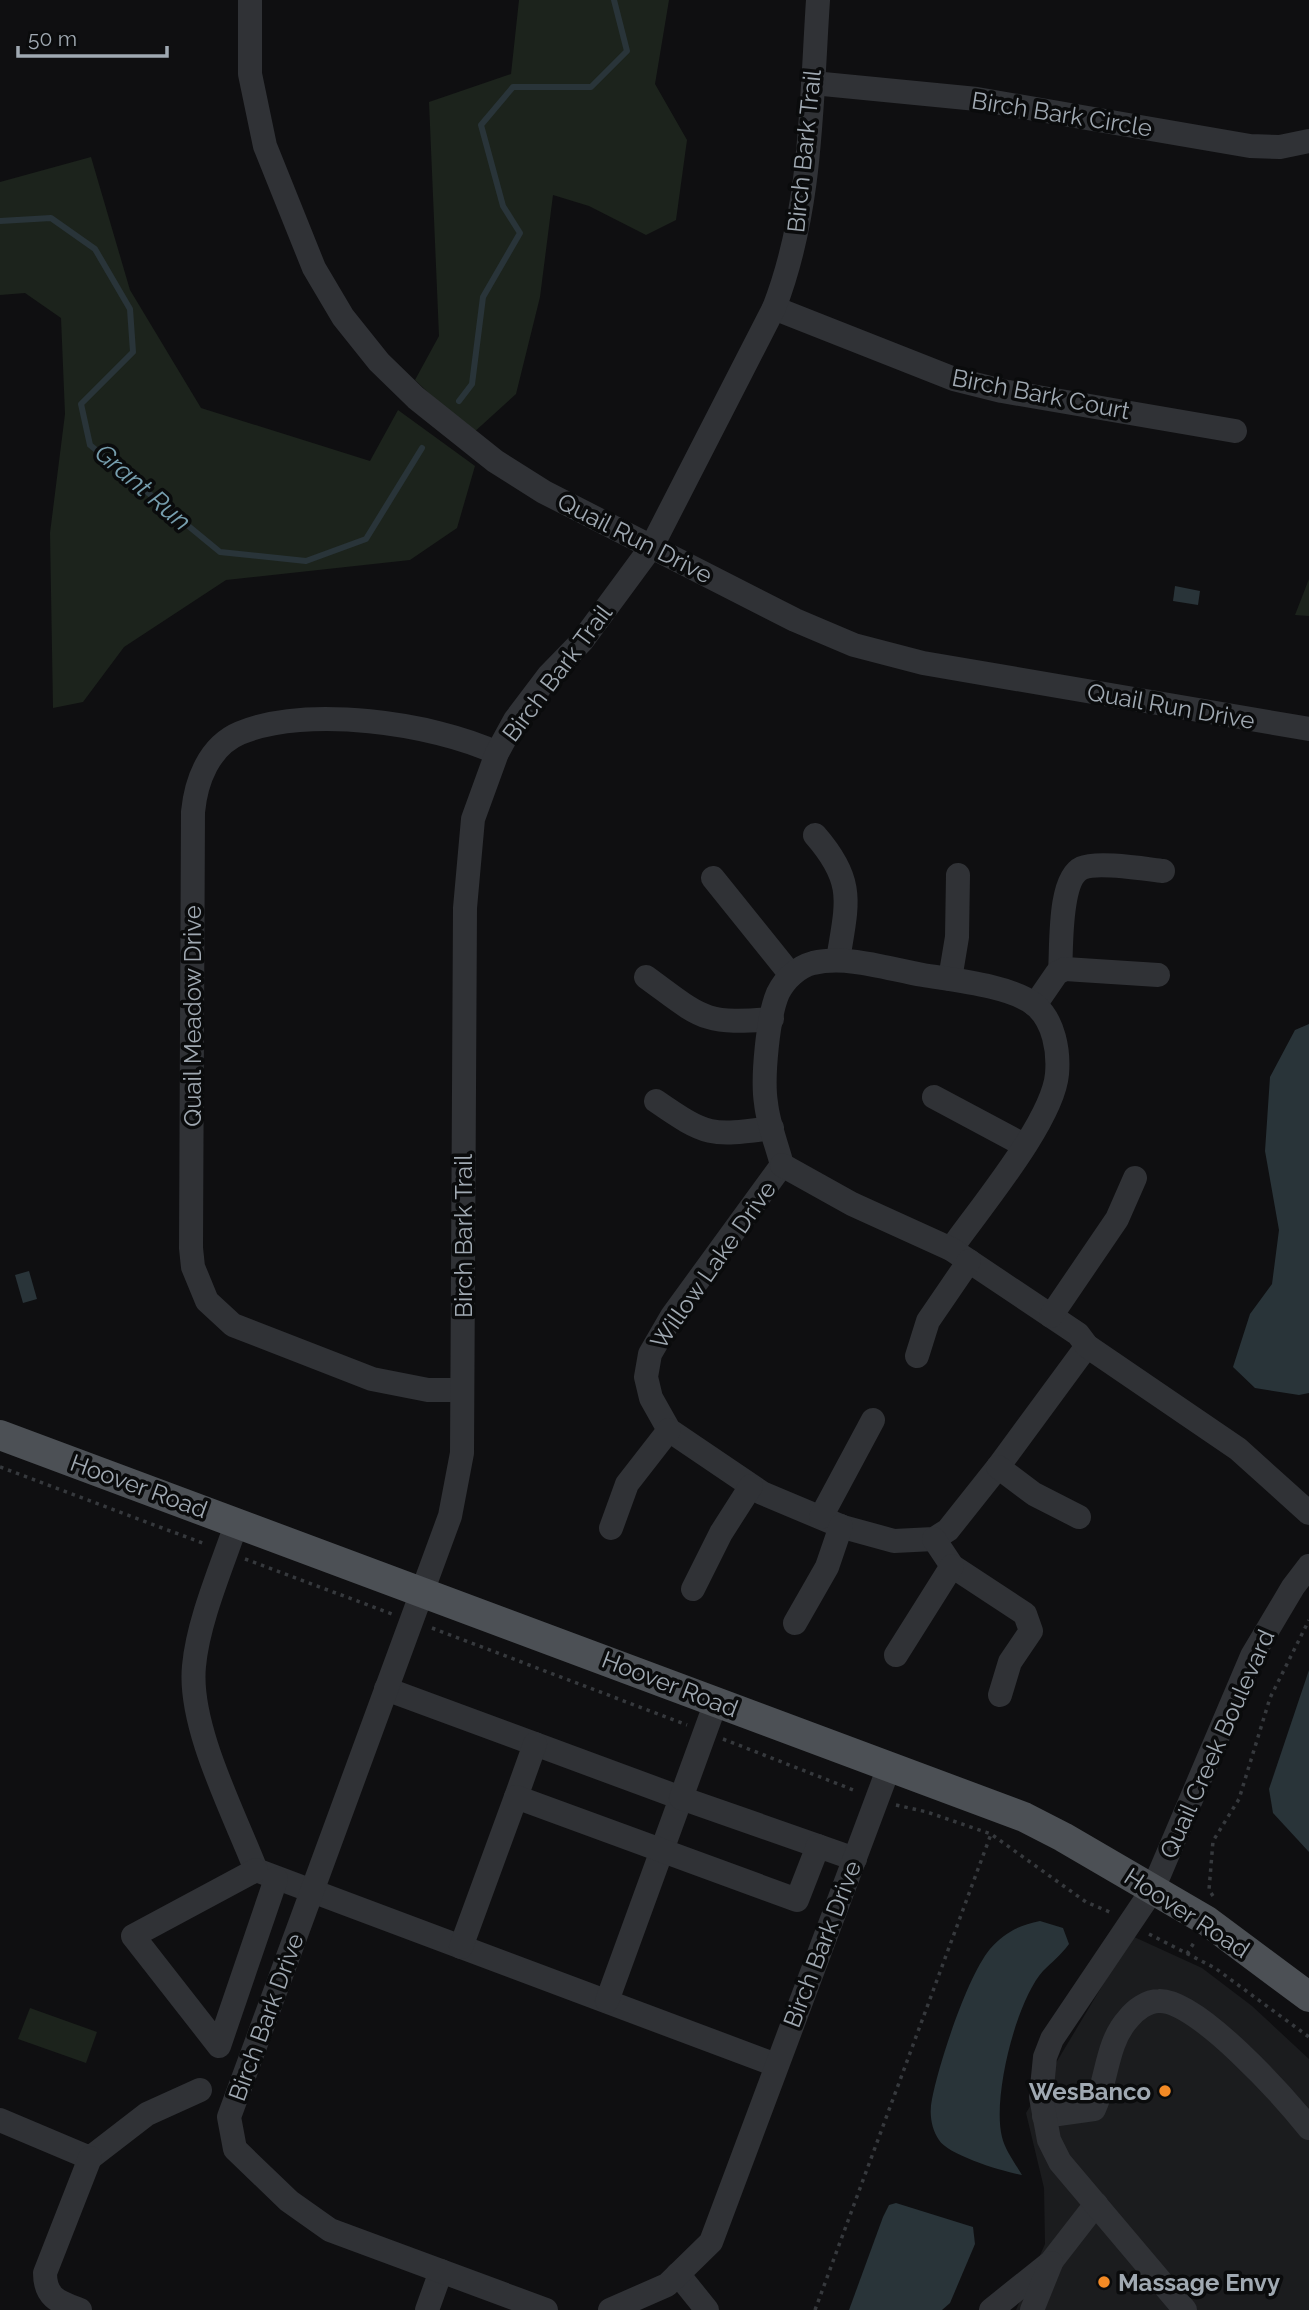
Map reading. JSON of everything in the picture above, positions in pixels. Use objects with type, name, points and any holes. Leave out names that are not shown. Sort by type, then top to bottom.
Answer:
[{"type":"main road","name":"Hoover Road","points":[[0,1435],[1024,1817],[1207,1921],[1309,1997]]},
{"type":"street","name":"Quail Run Drive","points":[[250,0],[250,74],[265,146],[314,268],[343,317],[379,362],[416,398],[495,461],[544,492],[795,620],[854,645],[923,663],[1309,729]]},
{"type":"street","name":"Birch Bark Trail","points":[[422,1591],[450,1516],[462,1453],[465,908],[473,819],[497,753],[515,720],[549,676],[582,641],[652,546],[774,308],[789,267],[800,220],[818,0]]},
{"type":"street","name":"Birch Bark Circle","points":[[813,83],[977,99],[1250,146],[1280,147],[1309,141]]},
{"type":"street","name":"Birch Bark Court","points":[[774,308],[954,379],[1002,391],[1235,431]]},
{"type":"street","name":"Quail Meadow Drive","points":[[462,1390],[399,1386],[250,1333],[219,1314],[198,1284],[191,1248],[193,812],[195,789],[205,767],[218,749],[239,734],[284,722],[380,722],[468,740],[497,753]]},
{"type":"street","points":[[815,835],[835,858],[843,873],[846,909],[838,960]]},
{"type":"street","points":[[1035,1005],[1060,971],[1065,896],[1074,874],[1083,867],[1163,870]]},
{"type":"street","points":[[950,979],[957,937],[958,875]]},
{"type":"street","points":[[713,878],[791,975]]},
{"type":"street","points":[[782,1165],[766,1104],[772,1019],[777,995],[791,975],[810,964],[838,960],[950,979],[1017,996],[1035,1005],[1047,1020],[1057,1048],[1057,1076],[1047,1108],[960,1255],[928,1321],[916,1356]]},
{"type":"street","points":[[1060,971],[1157,975]]},
{"type":"street","points":[[646,977],[699,1016],[716,1021],[772,1019]]},
{"type":"street","points":[[934,1097],[1024,1145]]},
{"type":"street","points":[[656,1101],[701,1130],[720,1135],[772,1128]]},
{"type":"street","name":"Willow Lake Drive","points":[[934,1539],[894,1541],[831,1521],[751,1486],[669,1430],[651,1398],[646,1377],[650,1354],[672,1316],[782,1165],[852,1204],[960,1255],[1051,1315],[1077,1334],[1087,1346],[1238,1450],[1309,1513]]},
{"type":"street","points":[[1051,1315],[1118,1219],[1135,1178]]},
{"type":"street","points":[[1000,1695],[1010,1662],[1027,1639],[1030,1622],[1025,1614],[952,1566],[934,1539],[948,1530],[998,1467],[1087,1346]]},
{"type":"street","points":[[795,1623],[827,1567],[831,1521],[873,1420]]},
{"type":"street","points":[[611,1528],[627,1484],[669,1430]]},
{"type":"street","points":[[998,1467],[1034,1494],[1079,1517]]},
{"type":"street","points":[[693,1589],[721,1533],[751,1486]]},
{"type":"street","points":[[237,1522],[194,1665],[194,1699],[200,1726],[266,1874],[219,2046],[134,1936],[266,1874],[776,2065]]},
{"type":"street","points":[[896,1655],[952,1566]]},
{"type":"street","name":"Quail Creek Boulevard","points":[[1185,2310],[1060,2162],[1044,2116],[1042,2074],[1052,2039],[1153,1889],[1252,1656],[1309,1566]]},
{"type":"street","name":"Birch Bark Drive","points":[[422,1591],[229,2117],[235,2149],[289,2201],[330,2230],[546,2310]]},
{"type":"street","points":[[386,1689],[855,1859]]},
{"type":"street","points":[[607,2001],[716,1702]]},
{"type":"street","points":[[461,1947],[535,1744]]},
{"type":"street","name":"Birch Bark Drive","points":[[610,2310],[667,2285],[711,2242],[889,1767]]},
{"type":"street","points":[[516,1797],[797,1900],[818,1846]]},
{"type":"street","points":[[1044,2116],[1094,2109],[1103,2091],[1104,2072],[1125,2021],[1140,2007],[1161,2000],[1191,2013],[1229,2042],[1309,2128]]},
{"type":"street","points":[[80,2310],[50,2296],[45,2286],[45,2273],[90,2158],[147,2114],[200,2090]]},
{"type":"street","points":[[0,2119],[90,2158]]},
{"type":"street","points":[[991,2310],[1051,2262],[1096,2204]]},
{"type":"street","points":[[1032,2310],[1051,2262]]},
{"type":"street","points":[[427,2310],[441,2271]]},
{"type":"street","points":[[678,2274],[707,2310]]},
{"type":"path","points":[[0,1467],[705,1732],[878,1800],[991,1834],[815,2310]]},
{"type":"path","points":[[1187,1954],[1218,1903],[1209,1890],[1213,1841],[1239,1799],[1270,1698],[1309,1620]]},
{"type":"shaded area","points":[[519,0],[669,0],[655,84],[687,140],[676,220],[646,235],[589,206],[553,195],[540,297],[516,394],[472,434],[415,380],[439,336],[429,102],[511,74]]},
{"type":"shaded area","points":[[91,157],[130,290],[201,408],[370,461],[398,410],[475,466],[457,528],[410,560],[226,580],[124,647],[83,702],[53,708],[50,533],[65,414],[61,318],[25,293],[0,295],[0,182]]},
{"type":"shaded area","points":[[1309,579],[1309,616],[1295,615]]},
{"type":"shaded area","points":[[1175,586],[1200,591],[1198,605],[1173,601]]},
{"type":"shaded area","points":[[1309,1024],[1309,1393],[1299,1395],[1255,1388],[1233,1367],[1250,1314],[1272,1284],[1279,1230],[1265,1151],[1270,1077],[1295,1030]]},
{"type":"shaded area","points":[[29,1271],[37,1299],[23,1303],[15,1275]]},
{"type":"shaded area","points":[[1309,1670],[1309,1852],[1273,1813],[1269,1789]]},
{"type":"shaded area","points":[[1040,1921],[1063,1928],[1069,1944],[1033,1985],[1016,2026],[1003,2075],[1000,2099],[1002,2137],[1022,2175],[977,2162],[944,2146],[934,2130],[931,2110],[947,2043],[963,1999],[981,1962],[1006,1934]]},
{"type":"shaded area","points":[[1132,1936],[1202,1968],[1252,2006],[1309,2059],[1309,2310],[1016,2310],[1045,2244],[1044,2188],[1026,2113]]},
{"type":"shaded area","points":[[30,2008],[97,2032],[86,2063],[18,2039]]},
{"type":"shaded area","points":[[896,2203],[973,2227],[975,2244],[950,2303],[942,2310],[849,2310],[883,2217],[889,2205]]},
{"type":"waterway","name":"Grant Run","points":[[459,401],[472,384],[483,297],[520,233],[503,206],[481,125],[513,87],[591,87],[627,51],[614,0]]},
{"type":"waterway","name":"Grant Run","points":[[0,221],[51,218],[95,249],[130,309],[133,352],[81,404],[90,445],[220,552],[306,561],[366,539],[422,448]]},
{"type":"place","name":"WesBanco","points":[[1165,2091]]},
{"type":"place","name":"Massage Envy","points":[[1104,2282]]}]
